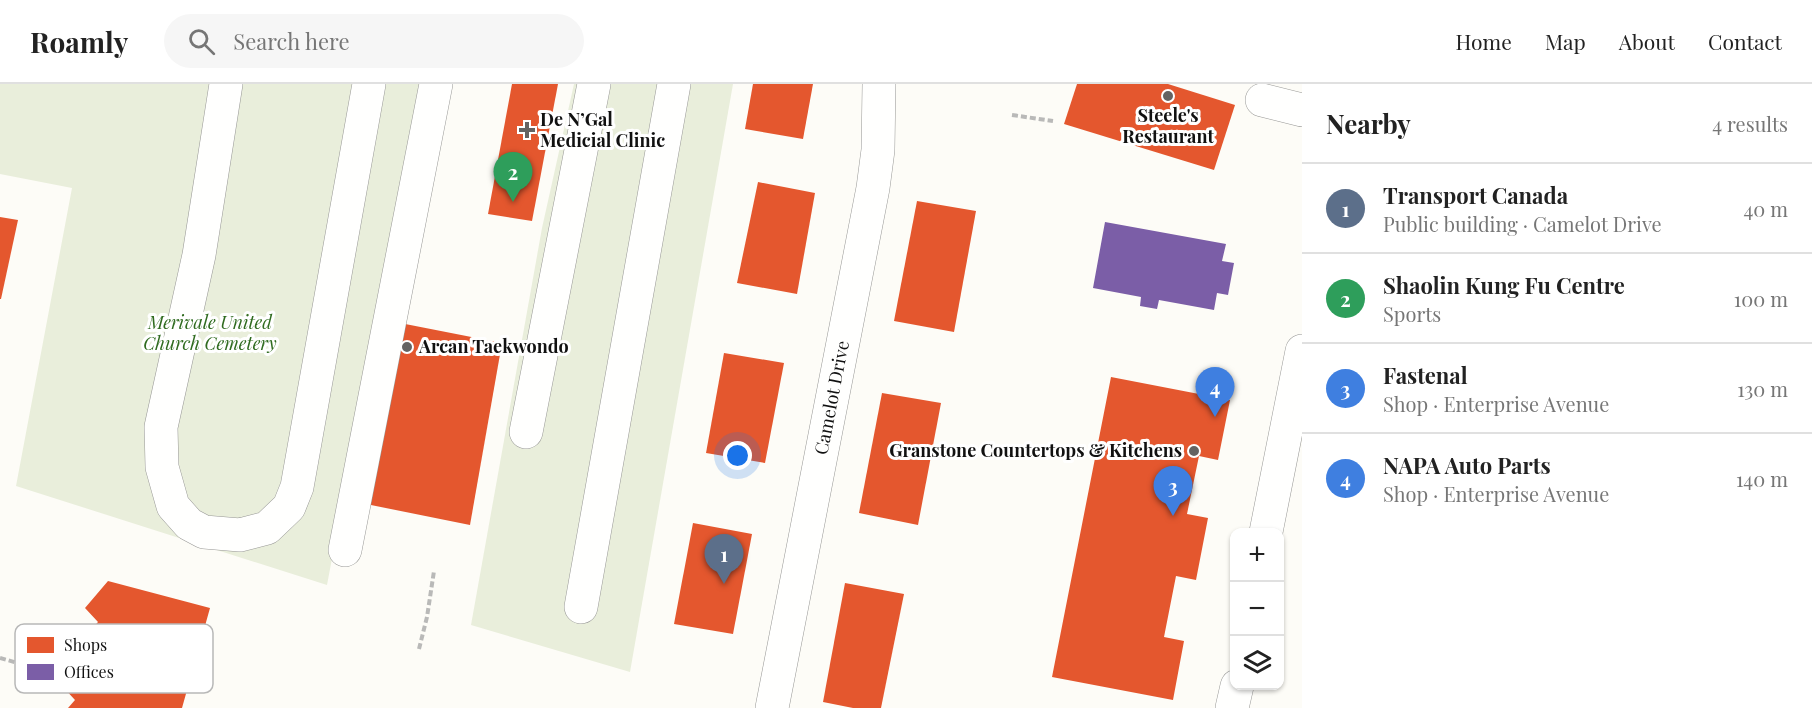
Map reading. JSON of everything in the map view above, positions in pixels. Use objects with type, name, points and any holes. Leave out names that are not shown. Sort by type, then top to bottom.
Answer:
[{"type":"street","points":[[226,84],[199,255],[161,427],[161,447],[162,467],[173,506],[189,524],[204,532],[240,535],[267,528],[289,507],[297,487],[369,84]]},
{"type":"street","points":[[345,550],[436,84]]},
{"type":"street","points":[[525,432],[594,84]]},
{"type":"street","points":[[581,607],[674,84]]},
{"type":"street","name":"Camelot Drive","points":[[772,708],[873,188],[878,150],[879,84]]},
{"type":"street","points":[[1262,100],[1302,110]]},
{"type":"street","points":[[1267,528],[1302,351]]},
{"type":"street","points":[[1232,708],[1236,690]]},
{"type":"path","points":[[1012,115],[1053,121]]},
{"type":"path","points":[[419,649],[427,617],[434,571]]},
{"type":"path","points":[[0,658],[15,662]]},
{"type":"green space","name":"Merivale United Church Cemetery","points":[[0,84],[422,84],[327,585],[16,486],[72,188],[0,174]]},
{"type":"green space","points":[[574,84],[733,84],[630,672],[471,625],[542,228]]},
{"type":"building: Shops","points":[[512,84],[558,84],[532,221],[488,214]]},
{"type":"building: Shops","points":[[753,84],[813,84],[803,139],[745,129]]},
{"type":"building: Shops","points":[[1077,84],[1168,84],[1235,105],[1214,170],[1064,124]]},
{"type":"building: Shops","points":[[758,182],[815,193],[797,294],[737,283]]},
{"type":"building: Shops","points":[[917,201],[976,211],[954,332],[894,321]]},
{"type":"building: Shops","points":[[0,217],[18,220],[1,299],[0,299]]},
{"type":"building: Shops","points":[[395,322],[502,343],[470,525],[361,503]]},
{"type":"building: Shops","points":[[724,353],[784,363],[765,463],[706,453]]},
{"type":"building: Shops","points":[[1111,377],[1230,400],[1218,460],[1199,456],[1187,514],[1208,518],[1196,580],[1176,576],[1164,637],[1184,641],[1173,700],[1052,677]]},
{"type":"building: Shops","points":[[882,393],[941,403],[918,525],[859,513]]},
{"type":"building: Shops","points":[[693,523],[752,534],[733,634],[674,624]]},
{"type":"building: Shops","points":[[108,581],[210,608],[206,624],[96,624],[98,622],[85,608]]},
{"type":"building: Shops","points":[[845,583],[904,594],[881,708],[853,708],[823,702]]},
{"type":"building: Shops","points":[[69,693],[186,693],[182,708],[68,708],[75,700]]},
{"type":"building: Offices","points":[[1105,222],[1226,244],[1222,261],[1234,263],[1228,295],[1217,293],[1214,310],[1159,300],[1157,309],[1140,306],[1141,297],[1093,288]]},
{"type":"place","name":"Steele's Restaurant","points":[[1168,96]]},
{"type":"place","name":"De N’Gal Medicial Clinic","points":[[527,130]]},
{"type":"place","name":"Shaolin Kung Fu Centre","points":[[513,202]]},
{"type":"place","name":"Arcan Taekwondo","points":[[407,347]]},
{"type":"place","name":"NAPA Auto Parts","points":[[1215,417]]},
{"type":"place","name":"Granstone Countertops & Kitchens","points":[[1194,451]]},
{"type":"place","name":"Fastenal","points":[[1173,516]]},
{"type":"place","name":"Transport Canada","points":[[724,584]]}]
